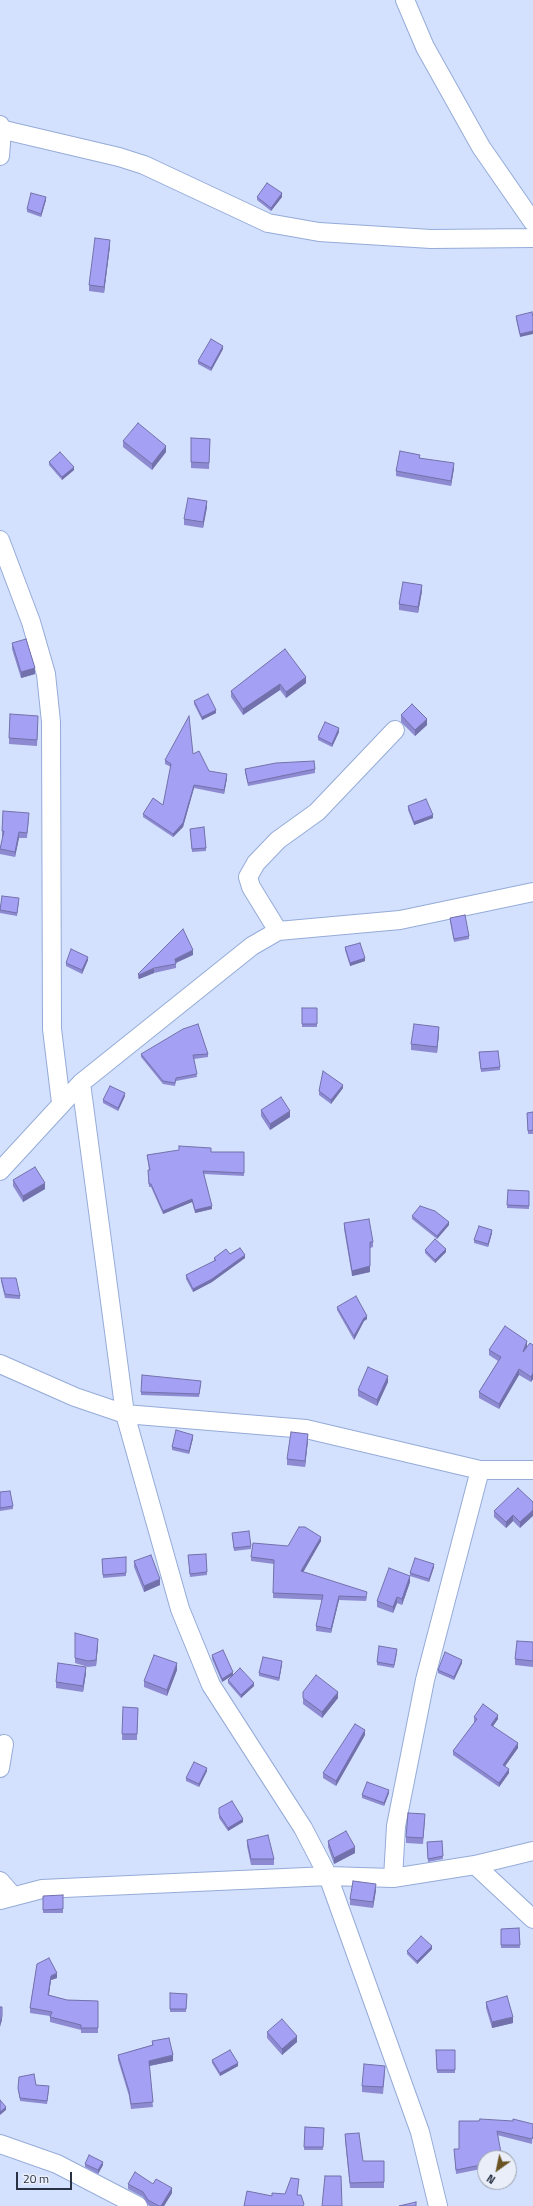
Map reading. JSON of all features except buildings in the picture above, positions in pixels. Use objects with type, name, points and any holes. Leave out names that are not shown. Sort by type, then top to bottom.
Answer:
[{"type":"street","points":[[405,0],[425,47],[481,147],[533,222]]},
{"type":"street","points":[[0,156],[0,128],[119,156],[144,165],[268,223],[319,232],[431,239],[533,238]]},
{"type":"street","points":[[0,540],[31,622],[46,674],[51,722],[52,1029],[61,1103]]},
{"type":"street","points":[[278,931],[251,887],[248,877],[256,863],[278,840],[317,812],[395,730]]},
{"type":"street","points":[[0,1172],[61,1103],[81,1083],[252,946],[278,931],[400,920],[533,892]]},
{"type":"street","points":[[81,1083],[125,1414],[180,1609],[211,1685],[303,1828],[328,1876],[420,2132],[438,2206]]},
{"type":"street","points":[[0,1364],[75,1398],[125,1414],[306,1430],[480,1470],[533,1470]]},
{"type":"street","points":[[393,1878],[396,1826],[425,1680],[480,1470]]},
{"type":"street","points":[[0,1768],[4,1744]]},
{"type":"street","points":[[0,1880],[6,1898],[42,1889],[328,1876],[393,1878],[475,1865],[533,1851]]},
{"type":"street","points":[[475,1865],[533,1919]]},
{"type":"street","points":[[0,2144],[57,2164],[138,2206]]}]
